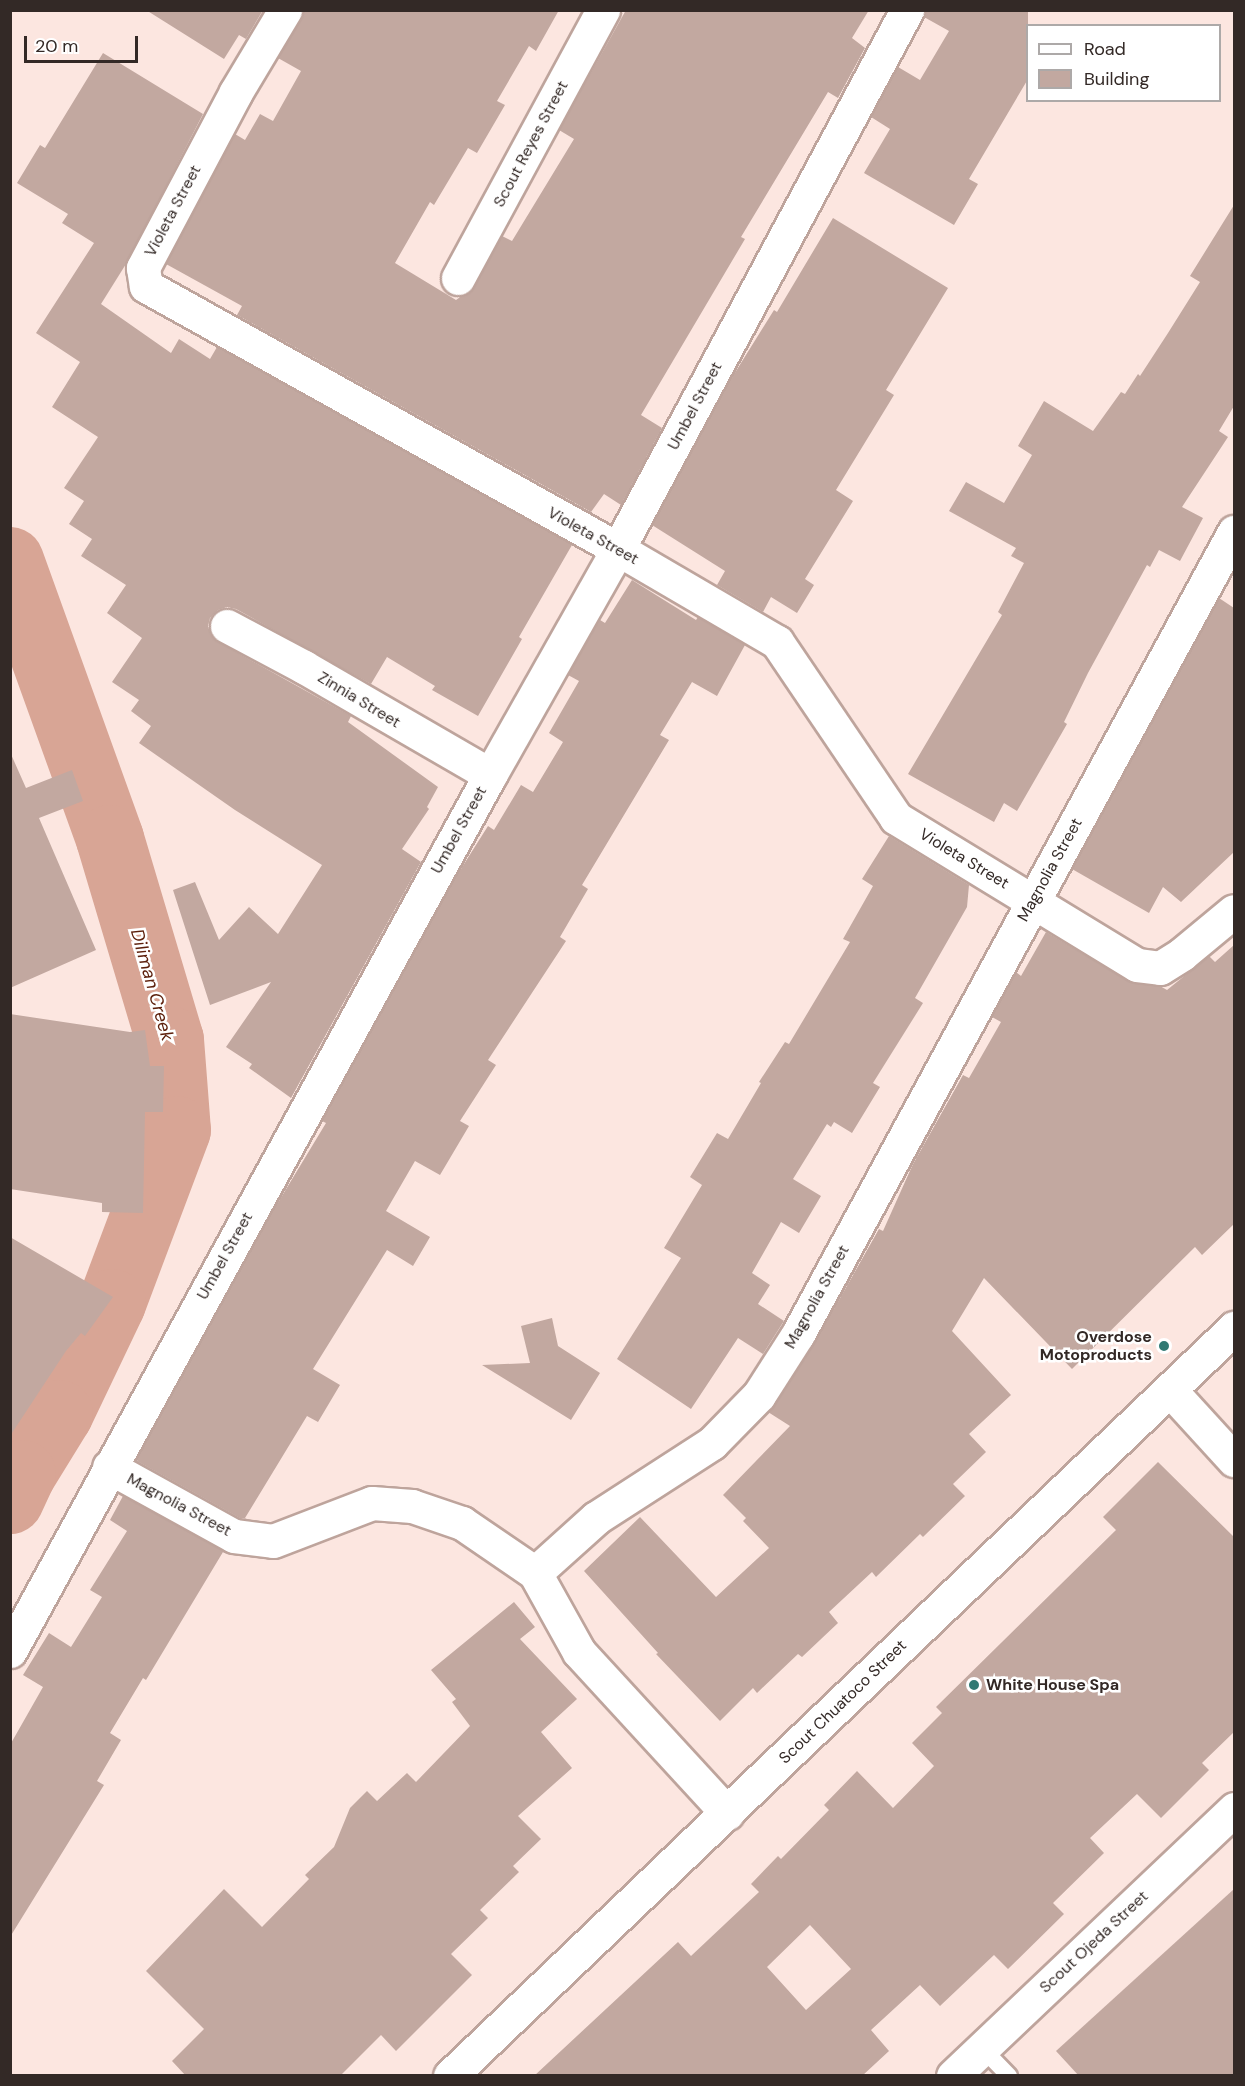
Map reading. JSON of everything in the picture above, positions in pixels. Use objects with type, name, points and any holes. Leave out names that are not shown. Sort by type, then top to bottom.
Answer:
[{"type":"street","name":"Violeta Street","points":[[285,10],[236,92],[143,268],[146,286],[618,549],[777,642],[896,818],[1137,965],[1160,968],[1182,954],[1234,911]]},
{"type":"street","name":"Scout Reyes Street","points":[[458,279],[603,10]]},
{"type":"street","name":"Umbel Street","points":[[10,1650],[490,774],[618,549],[908,10]]},
{"type":"street","name":"Magnolia Street","points":[[109,1467],[234,1536],[273,1542],[372,1503],[412,1506],[462,1523],[535,1573],[596,1518],[712,1443],[759,1395],[798,1334],[1234,532]]},
{"type":"street","name":"Zinnia Street","points":[[227,626],[304,667],[490,774]]},
{"type":"street","name":"Scout Chuatoco Street","points":[[450,2076],[1234,1328]]},
{"type":"street","points":[[1170,1390],[1234,1460]]},
{"type":"street","points":[[535,1573],[579,1652],[727,1813]]},
{"type":"street","name":"Scout Ojeda Street","points":[[953,2076],[1234,1809]]},
{"type":"lane","points":[[982,2048],[1009,2076]]},
{"type":"building","points":[[146,10],[263,10],[246,39],[239,35],[224,59]]},
{"type":"building","points":[[304,10],[559,10],[536,51],[529,46],[497,101],[505,105],[477,153],[468,148],[434,205],[430,202],[395,263],[456,300],[474,287],[502,236],[512,241],[574,139],[559,130],[626,10],[869,10],[852,38],[865,48],[838,98],[828,92],[741,237],[745,239],[641,415],[662,428],[621,505],[604,494],[591,512],[237,315],[242,306],[166,264],[235,134],[245,140],[260,114],[273,121],[301,71],[278,58]]},
{"type":"building","points":[[926,10],[1028,10],[1026,82],[969,179],[978,184],[954,225],[864,173],[890,129],[871,117],[898,67],[920,80],[949,31],[924,17]]},
{"type":"building","points":[[103,53],[203,114],[126,264],[101,304],[171,353],[179,339],[210,359],[217,347],[572,545],[519,637],[522,639],[478,716],[432,690],[435,686],[387,657],[371,684],[236,609],[227,607],[218,610],[210,618],[208,626],[211,635],[218,642],[351,716],[348,722],[438,787],[427,807],[429,809],[402,849],[421,862],[291,1098],[249,1068],[252,1064],[226,1047],[271,982],[210,1005],[173,890],[195,882],[219,940],[249,907],[278,934],[322,865],[235,810],[139,743],[151,726],[131,711],[139,700],[112,682],[142,638],[107,613],[126,585],[81,556],[92,539],[69,524],[84,501],[64,488],[98,437],[52,407],[80,362],[36,333],[94,243],[62,223],[68,214],[17,183],[40,145],[45,148]]},
{"type":"building","points":[[1234,205],[1234,406],[1219,431],[1228,437],[1182,507],[1203,518],[1180,561],[1159,550],[1150,567],[1147,565],[1088,673],[1064,722],[1067,724],[1017,811],[1004,803],[994,822],[908,774],[1002,615],[998,612],[1024,563],[1011,556],[1016,548],[949,511],[966,482],[1004,503],[1032,455],[1018,446],[1044,401],[1093,431],[1121,392],[1125,394],[1138,374],[1140,376],[1200,282],[1190,276]]},
{"type":"building","points":[[833,218],[948,288],[886,390],[894,395],[836,490],[853,501],[805,579],[814,585],[797,613],[771,597],[763,612],[717,585],[725,571],[652,525],[731,379],[774,310],[777,312]]},
{"type":"building","points":[[632,580],[696,620],[698,617],[745,645],[717,696],[692,682],[660,735],[669,740],[582,885],[588,889],[560,937],[566,941],[488,1060],[496,1065],[460,1121],[469,1126],[440,1175],[415,1161],[386,1211],[430,1237],[413,1266],[387,1250],[313,1369],[340,1385],[318,1422],[307,1416],[245,1518],[247,1519],[240,1518],[137,1461],[140,1453],[271,1214],[326,1123],[322,1121],[452,883],[488,826],[494,830],[521,785],[533,792],[563,742],[549,733],[579,681],[568,675],[600,620],[605,623]]},
{"type":"building","points":[[1219,598],[1234,608],[1234,852],[1181,902],[1163,887],[1149,913],[1072,869]]},
{"type":"building","points":[[10,752],[26,788],[72,770],[83,801],[39,818],[96,950],[10,988]]},
{"type":"building","points":[[889,836],[969,885],[967,907],[915,998],[923,1003],[873,1083],[880,1087],[852,1133],[834,1122],[831,1127],[827,1124],[793,1179],[821,1196],[799,1233],[781,1222],[752,1273],[770,1285],[758,1304],[784,1321],[763,1354],[738,1338],[691,1409],[617,1359],[681,1258],[664,1248],[702,1185],[690,1177],[717,1133],[728,1139],[761,1083],[759,1082],[785,1042],[789,1044],[850,942],[843,939],[873,886],[862,879]]},
{"type":"building","points":[[1046,932],[1128,981],[1160,986],[1167,990],[1209,956],[1215,962],[1234,945],[1234,1224],[1202,1255],[1195,1247],[1072,1369],[984,1278],[952,1331],[1011,1395],[969,1434],[986,1452],[953,1484],[965,1496],[923,1537],[920,1534],[876,1577],[872,1572],[829,1612],[838,1623],[802,1657],[798,1654],[757,1693],[753,1688],[720,1721],[656,1654],[658,1653],[584,1571],[640,1517],[716,1597],[769,1548],[743,1521],[746,1518],[723,1495],[790,1426],[768,1412],[814,1344],[879,1229],[883,1231],[913,1164],[963,1075],[969,1078],[1001,1022],[992,1017],[1016,972],[1021,976]]},
{"type":"building","points":[[10,1014],[130,1032],[145,1030],[150,1066],[164,1066],[163,1112],[145,1112],[143,1213],[102,1212],[102,1203],[10,1189]]},
{"type":"building","points":[[10,1237],[113,1297],[85,1336],[81,1333],[66,1351],[10,1436]]},
{"type":"building","points":[[552,1318],[558,1346],[600,1373],[571,1420],[482,1365],[530,1363],[521,1326]]},
{"type":"building","points":[[1158,1462],[1234,1537],[1234,1732],[1202,1763],[1209,1770],[1161,1818],[1137,1794],[1090,1838],[1104,1853],[1053,1903],[1064,1914],[1008,1969],[994,1955],[940,2006],[920,1985],[871,2030],[889,2051],[862,2076],[534,2076],[678,1942],[691,1956],[759,1892],[751,1884],[778,1856],[781,1859],[829,1810],[824,1805],[857,1771],[893,1808],[934,1766],[912,1743],[942,1713],[936,1707],[1116,1530],[1103,1517]],"holes":[[[810,1925],[851,1969],[806,2010],[767,1967]]]},
{"type":"building","points":[[123,1496],[228,1553],[223,1552],[146,1680],[143,1678],[110,1733],[121,1740],[97,1781],[104,1785],[10,1937],[10,1745],[43,1687],[23,1675],[49,1633],[71,1647],[102,1597],[90,1590],[127,1531],[110,1520]]},
{"type":"building","points":[[514,1602],[535,1627],[520,1639],[577,1699],[541,1732],[572,1768],[518,1816],[541,1839],[513,1866],[519,1872],[480,1910],[488,1918],[451,1954],[472,1975],[396,2051],[381,2035],[340,2076],[186,2076],[172,2061],[204,2029],[146,1971],[224,1889],[262,1927],[309,1879],[305,1875],[334,1847],[350,1808],[367,1791],[377,1801],[407,1773],[416,1782],[470,1726],[452,1702],[456,1699],[431,1670]]},
{"type":"building","points":[[1234,1889],[1234,2076],[1079,2076],[1056,2051]]},
{"type":"waterway","name":"Diliman Creek","points":[[10,561],[110,839],[170,1040],[177,1130],[112,1303],[59,1414],[22,1474],[10,1500]]},
{"type":"place","name":"Overdose Motoproducts","points":[[1164,1346]]},
{"type":"place","name":"White House Spa","points":[[974,1685]]}]
